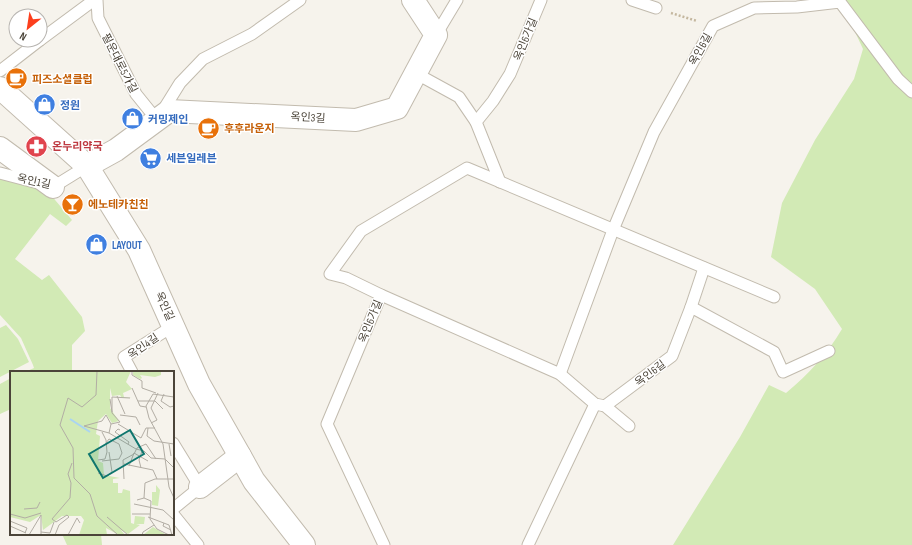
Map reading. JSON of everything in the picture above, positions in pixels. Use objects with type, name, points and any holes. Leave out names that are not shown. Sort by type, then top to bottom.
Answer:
[{"type":"street","points":[[413,0],[436,35]]},
{"type":"street","name":"옥인3길","points":[[87,166],[116,150],[169,111],[356,120],[398,108],[436,35]]},
{"type":"street","name":"옥인길","points":[[0,84],[87,166],[139,250],[199,384],[254,481],[304,545]]},
{"type":"street","points":[[0,148],[53,187]]},
{"type":"street","points":[[200,487],[240,456]]},
{"type":"lane","points":[[48,34],[95,0]]},
{"type":"lane","name":"필운대로5가길","points":[[95,0],[98,18],[136,94],[157,120]]},
{"type":"lane","name":"옥인3길","points":[[436,35],[457,0]]},
{"type":"lane","name":"옥인6가길","points":[[476,122],[493,101],[510,74],[541,0]]},
{"type":"lane","points":[[632,0],[656,8]]},
{"type":"lane","name":"옥인3길","points":[[157,120],[180,82],[203,59],[252,34],[295,1]]},
{"type":"lane","name":"옥인6길","points":[[560,374],[613,230],[654,132],[713,26],[754,8],[797,7],[840,2],[898,79],[912,92]]},
{"type":"lane","points":[[0,84],[33,48]]},
{"type":"lane","points":[[417,74],[459,97],[476,122],[500,182]]},
{"type":"lane","name":"옥인1길","points":[[0,173],[53,187],[87,166]]},
{"type":"lane","name":"옥인6가길","points":[[384,545],[327,424],[381,295],[346,278],[330,274],[361,231],[467,168],[613,230]]},
{"type":"lane","points":[[613,230],[774,297]]},
{"type":"lane","name":"옥인6길","points":[[528,545],[600,405],[672,356],[704,268]]},
{"type":"lane","points":[[381,295],[560,374],[629,426]]},
{"type":"lane","points":[[691,307],[774,352],[783,372],[829,351]]},
{"type":"lane","name":"옥인4길","points":[[131,371],[124,357],[173,326]]},
{"type":"lane","points":[[174,445],[200,487],[174,508]]},
{"type":"lane","points":[[174,515],[198,545]]},
{"type":"path","points":[[656,8],[713,26]]},
{"type":"green space","points":[[836,0],[912,0],[912,545],[673,545],[740,437],[769,385],[786,393],[817,363],[842,329],[815,289],[771,257],[782,203],[815,140],[854,79],[863,49],[849,19]]},
{"type":"green space","points":[[0,177],[36,186],[50,194],[72,220],[66,226],[50,214],[15,259],[42,280],[49,275],[82,317],[85,331],[72,345],[72,371],[27,371],[34,368],[21,338],[0,315]]},
{"type":"green space","points":[[6,325],[18,339],[29,362],[0,377],[0,328]]},
{"type":"green space","points":[[10,379],[10,409],[0,414],[0,384]]},
{"type":"green space","points":[[62,535],[101,535],[102,545],[67,545]]},
{"type":"place","name":"피즈소셜클럽","points":[[17,79]]},
{"type":"place","name":"정원","points":[[45,105]]},
{"type":"place","name":"커밍제인","points":[[132,119]]},
{"type":"place","name":"후후라운지","points":[[208,128]]},
{"type":"place","name":"온누리약국","points":[[37,146]]},
{"type":"place","name":"세븐일레븐","points":[[151,158]]},
{"type":"place","name":"에노테카친친","points":[[73,204]]},
{"type":"place","name":"LAYOUT","points":[[96,245]]}]
